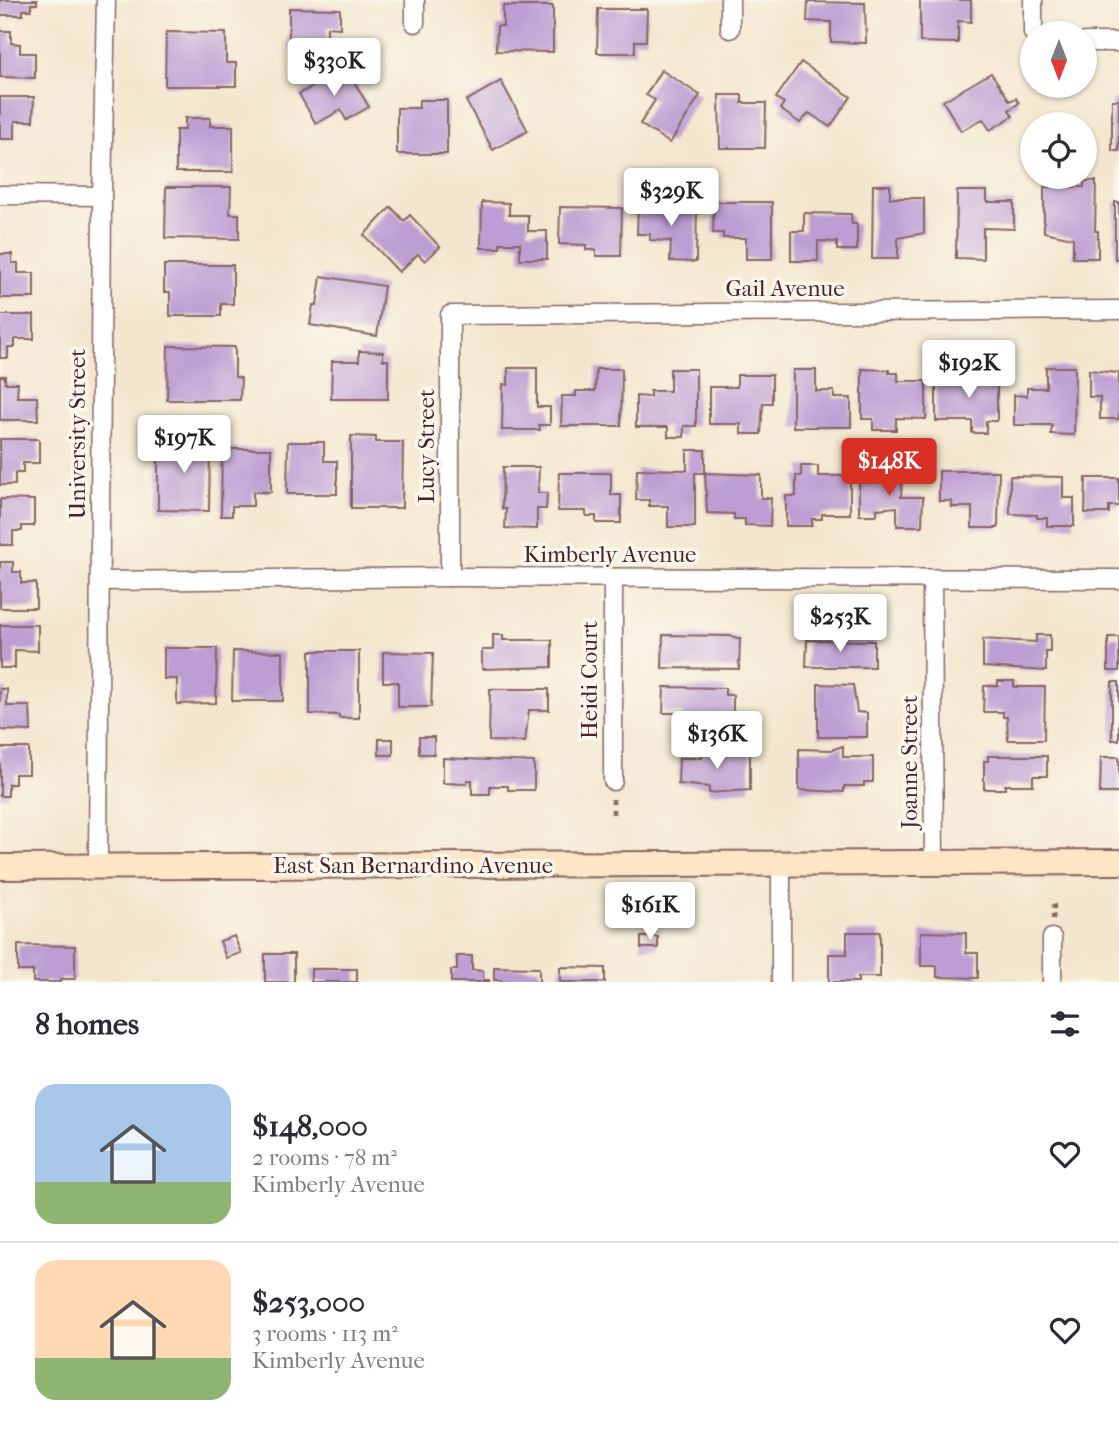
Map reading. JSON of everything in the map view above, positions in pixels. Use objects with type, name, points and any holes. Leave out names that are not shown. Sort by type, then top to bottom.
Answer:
[{"type":"street","name":"University Street","points":[[98,867],[106,0]]},
{"type":"street","points":[[415,0],[415,23]]},
{"type":"street","points":[[730,0],[730,29]]},
{"type":"street","points":[[1032,21],[1033,0]]},
{"type":"street","points":[[1097,42],[1119,42]]},
{"type":"street","points":[[0,195],[103,196]]},
{"type":"street","name":"Gail Avenue","points":[[450,314],[1119,310]]},
{"type":"street","name":"Lucy Street","points":[[450,314],[450,577]]},
{"type":"street","name":"Kimberly Avenue","points":[[101,581],[450,577],[1119,579]]},
{"type":"street","name":"Heidi Court","points":[[613,579],[613,781]]},
{"type":"street","name":"Joanne Street","points":[[932,579],[934,862]]},
{"type":"street","name":"East San Bernardino Avenue","points":[[0,867],[1119,862]]},
{"type":"street","points":[[781,863],[781,982]]},
{"type":"street","points":[[1052,937],[1052,982]]},
{"type":"building","points":[[0,0],[37,0],[37,4],[31,4],[31,10],[23,10],[23,15],[0,15]]},
{"type":"building","points":[[920,0],[971,0],[971,22],[958,21],[958,43],[920,42]]},
{"type":"building","points":[[808,2],[865,3],[866,43],[831,42],[831,22],[807,21]]},
{"type":"building","points":[[503,6],[553,6],[553,52],[496,51],[497,26],[503,26]]},
{"type":"building","points":[[289,8],[340,9],[340,28],[327,27],[327,49],[289,49]]},
{"type":"building","points":[[598,9],[647,9],[646,41],[635,41],[635,53],[597,53]]},
{"type":"building","points":[[0,31],[11,31],[11,43],[20,44],[20,53],[35,53],[35,78],[0,77]]},
{"type":"building","points":[[166,32],[226,33],[226,63],[236,63],[236,86],[165,86]]},
{"type":"building","points":[[801,62],[851,97],[830,127],[809,113],[800,123],[780,109],[784,103],[776,98]]},
{"type":"building","points":[[346,68],[369,107],[346,120],[341,110],[316,124],[299,94]]},
{"type":"building","points":[[661,70],[700,95],[670,143],[640,124],[655,100],[646,95]]},
{"type":"building","points":[[991,73],[1010,101],[1016,98],[1019,103],[1009,110],[1013,116],[990,130],[983,119],[961,131],[943,101]]},
{"type":"building","points":[[501,81],[528,131],[493,150],[466,101]]},
{"type":"building","points":[[719,95],[742,95],[742,103],[766,103],[765,148],[720,148]]},
{"type":"building","points":[[0,97],[34,97],[33,121],[15,121],[15,139],[0,139]]},
{"type":"building","points":[[419,100],[447,100],[447,154],[397,154],[397,108],[419,108]]},
{"type":"building","points":[[1112,100],[1119,100],[1119,151],[1112,151]]},
{"type":"building","points":[[185,118],[210,118],[210,126],[233,126],[233,172],[176,172],[176,130],[185,130]]},
{"type":"building","points":[[873,185],[890,185],[890,198],[924,198],[924,233],[898,238],[898,259],[872,259]]},
{"type":"building","points":[[166,187],[231,187],[230,214],[239,214],[239,239],[165,238]]},
{"type":"building","points":[[1044,189],[1096,189],[1095,231],[1098,231],[1098,258],[1073,258],[1073,238],[1044,232]]},
{"type":"building","points":[[957,191],[987,191],[987,202],[1014,202],[1014,229],[983,228],[983,259],[956,258]]},
{"type":"building","points":[[482,202],[509,203],[509,215],[528,215],[528,231],[547,231],[547,259],[520,259],[520,243],[500,243],[500,248],[481,248]]},
{"type":"building","points":[[714,202],[772,202],[772,259],[746,259],[746,238],[723,238],[723,233],[713,233]]},
{"type":"building","points":[[1115,202],[1119,202],[1119,259],[1115,259]]},
{"type":"building","points":[[638,204],[697,205],[696,262],[670,261],[671,241],[650,240],[650,234],[637,234]]},
{"type":"building","points":[[391,207],[404,221],[410,215],[440,247],[425,261],[418,254],[399,272],[364,235]]},
{"type":"building","points":[[560,207],[622,208],[621,256],[596,256],[596,250],[586,250],[586,245],[559,244]]},
{"type":"building","points":[[804,213],[851,214],[852,224],[857,224],[857,250],[837,250],[837,242],[818,241],[818,261],[791,261],[791,231],[804,231]]},
{"type":"building","points":[[0,254],[12,254],[12,263],[18,263],[18,273],[34,273],[34,298],[0,298]]},
{"type":"building","points":[[164,265],[233,265],[233,304],[221,304],[221,316],[170,316],[170,292],[164,292]]},
{"type":"building","points":[[321,276],[384,286],[377,336],[310,325],[313,305],[317,305]]},
{"type":"building","points":[[0,315],[34,315],[34,339],[15,339],[15,347],[8,347],[8,358],[0,358]]},
{"type":"building","points":[[168,346],[235,347],[235,377],[241,378],[240,400],[167,400]]},
{"type":"building","points":[[359,351],[383,352],[383,360],[388,360],[388,399],[331,399],[332,361],[359,361]]},
{"type":"building","points":[[1046,367],[1075,367],[1074,435],[1051,434],[1052,425],[1014,425],[1014,395],[1027,396],[1027,388],[1046,388]]},
{"type":"building","points":[[508,368],[537,368],[537,407],[550,407],[550,425],[539,425],[540,430],[502,430],[503,384],[508,385]]},
{"type":"building","points":[[596,369],[622,369],[621,426],[561,426],[562,396],[576,396],[576,391],[595,391]]},
{"type":"building","points":[[670,369],[696,369],[696,426],[684,426],[684,437],[668,437],[668,427],[636,427],[636,396],[650,397],[650,391],[670,391]]},
{"type":"building","points":[[862,369],[898,373],[898,381],[926,381],[926,419],[896,418],[896,430],[873,430],[873,419],[862,419]]},
{"type":"building","points":[[793,370],[816,370],[816,391],[834,391],[834,398],[851,398],[851,427],[793,427]]},
{"type":"building","points":[[972,370],[997,371],[997,421],[986,421],[986,433],[972,433],[972,421],[936,421],[936,384],[963,384],[963,377],[972,377]]},
{"type":"building","points":[[1089,370],[1119,373],[1119,419],[1100,419],[1100,397],[1089,397]]},
{"type":"building","points":[[737,375],[772,375],[772,403],[763,403],[761,434],[741,434],[741,424],[709,424],[709,387],[737,387]]},
{"type":"building","points":[[0,376],[5,376],[5,383],[18,383],[17,397],[37,397],[38,420],[0,420]]},
{"type":"building","points":[[351,436],[376,437],[376,442],[403,442],[402,508],[351,508]]},
{"type":"building","points":[[185,437],[210,437],[209,511],[158,510],[158,444],[185,444]]},
{"type":"building","points":[[0,439],[39,439],[39,463],[23,463],[23,473],[15,473],[15,485],[0,485]]},
{"type":"building","points":[[288,442],[324,442],[324,461],[337,461],[337,494],[287,494]]},
{"type":"building","points":[[222,449],[271,449],[271,492],[253,492],[253,506],[232,506],[232,516],[221,516]]},
{"type":"building","points":[[687,450],[705,450],[705,473],[695,473],[695,527],[668,527],[668,506],[649,506],[649,500],[636,500],[637,469],[687,470]]},
{"type":"building","points":[[801,466],[818,466],[818,476],[850,476],[850,514],[822,514],[822,519],[812,519],[812,526],[786,526],[786,496],[796,496],[796,476],[801,476]]},
{"type":"building","points":[[503,467],[539,467],[538,493],[547,493],[546,509],[537,509],[537,529],[505,528],[506,509],[502,509]]},
{"type":"building","points":[[870,468],[889,468],[889,479],[902,479],[901,497],[923,497],[922,526],[897,526],[897,507],[877,509],[877,515],[859,515],[859,479],[870,479]]},
{"type":"building","points":[[939,471],[999,471],[998,528],[972,528],[972,507],[952,507],[952,501],[939,501]]},
{"type":"building","points":[[559,473],[611,473],[611,495],[621,495],[621,523],[596,523],[596,516],[586,516],[586,511],[558,511]]},
{"type":"building","points":[[705,473],[761,475],[761,498],[771,498],[770,526],[745,525],[745,519],[734,519],[734,514],[707,513]]},
{"type":"building","points":[[1010,476],[1063,477],[1063,498],[1074,498],[1074,526],[1047,526],[1047,518],[1010,514]]},
{"type":"building","points":[[1086,478],[1119,478],[1119,506],[1109,506],[1109,513],[1085,513]]},
{"type":"building","points":[[0,499],[34,500],[34,526],[22,526],[22,531],[13,531],[13,545],[0,545]]},
{"type":"building","points":[[0,562],[13,562],[13,572],[21,572],[21,583],[36,583],[36,608],[0,608]]},
{"type":"building","points":[[0,625],[38,625],[38,651],[15,650],[15,668],[0,668]]},
{"type":"building","points":[[493,635],[503,635],[503,640],[552,640],[552,667],[482,669],[482,650],[493,650]]},
{"type":"building","points":[[663,635],[731,636],[740,639],[739,669],[662,668]]},
{"type":"building","points":[[1036,635],[1050,635],[1046,671],[983,667],[983,639],[1036,642]]},
{"type":"building","points":[[1108,637],[1119,637],[1119,671],[1108,671]]},
{"type":"building","points":[[807,640],[874,641],[874,667],[806,667]]},
{"type":"building","points":[[164,648],[217,648],[216,703],[177,704],[177,679],[164,679]]},
{"type":"building","points":[[233,651],[283,652],[283,701],[232,701]]},
{"type":"building","points":[[310,651],[359,651],[359,718],[310,714]]},
{"type":"building","points":[[383,652],[433,653],[431,707],[398,707],[398,682],[383,682]]},
{"type":"building","points":[[998,681],[1014,681],[1014,687],[1045,687],[1044,740],[1008,740],[1007,717],[1003,717],[1003,712],[983,712],[984,686],[998,686]]},
{"type":"building","points":[[1112,682],[1119,682],[1119,740],[1112,740]]},
{"type":"building","points":[[818,684],[853,685],[857,712],[867,713],[867,737],[818,737]]},
{"type":"building","points":[[664,687],[725,688],[725,695],[733,695],[733,715],[725,715],[725,727],[733,727],[732,735],[725,735],[725,740],[688,740],[689,719],[683,719],[683,713],[663,713]]},
{"type":"building","points":[[0,689],[7,689],[7,706],[30,706],[31,731],[0,730]]},
{"type":"building","points":[[490,689],[549,689],[549,710],[529,710],[525,742],[489,741]]},
{"type":"building","points":[[419,737],[434,737],[434,754],[419,754]]},
{"type":"building","points":[[379,739],[393,739],[393,755],[379,755]]},
{"type":"building","points":[[843,746],[843,757],[873,757],[873,782],[864,782],[864,786],[844,786],[844,792],[799,790],[799,749],[831,750]]},
{"type":"building","points":[[0,748],[29,748],[29,774],[15,774],[15,784],[8,784],[8,796],[0,796]]},
{"type":"building","points":[[702,750],[750,750],[750,790],[709,793],[709,787],[678,784],[679,758],[702,758]]},
{"type":"building","points":[[988,756],[1047,756],[1047,776],[1033,776],[1033,785],[1005,785],[1005,789],[984,789],[984,761],[988,761]]},
{"type":"building","points":[[1101,757],[1119,757],[1119,793],[1100,793]]},
{"type":"building","points":[[443,758],[534,762],[534,790],[508,790],[508,786],[490,786],[490,794],[472,794],[472,780],[467,780],[467,784],[443,783]]},
{"type":"building","points":[[847,932],[880,932],[880,977],[858,977],[858,982],[829,982],[829,954],[847,954]]},
{"type":"building","points":[[921,932],[966,933],[966,953],[978,953],[978,978],[937,977],[937,966],[921,966]]},
{"type":"building","points":[[234,936],[241,953],[226,958],[220,941]]},
{"type":"building","points":[[641,937],[658,937],[658,948],[641,948]]},
{"type":"building","points":[[18,945],[75,946],[75,979],[33,982],[33,971],[18,971]]},
{"type":"building","points":[[265,954],[294,954],[294,982],[265,982]]},
{"type":"building","points":[[457,956],[472,956],[472,970],[483,971],[483,980],[489,982],[451,982],[451,970],[457,970]]},
{"type":"building","points":[[494,967],[539,968],[539,982],[494,980]]},
{"type":"building","points":[[560,967],[605,968],[605,982],[560,982]]},
{"type":"building","points":[[311,969],[357,969],[357,982],[311,982]]}]
